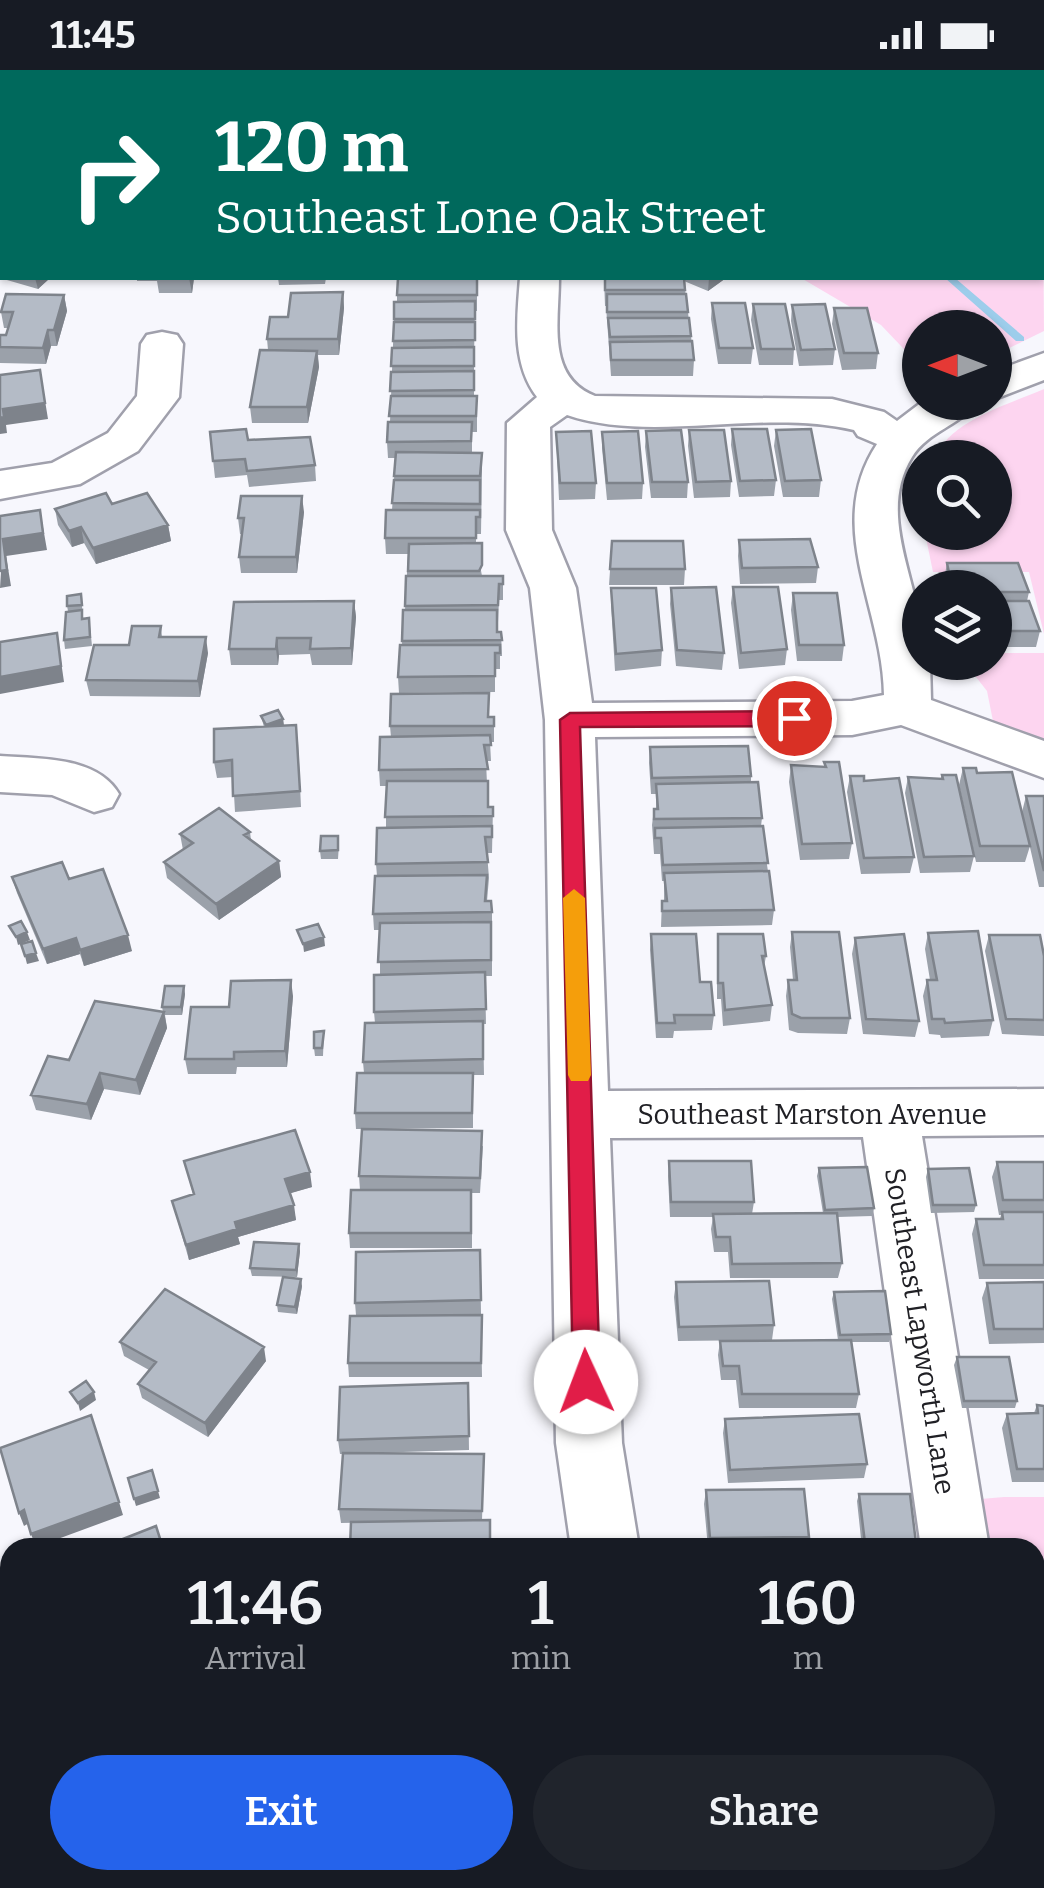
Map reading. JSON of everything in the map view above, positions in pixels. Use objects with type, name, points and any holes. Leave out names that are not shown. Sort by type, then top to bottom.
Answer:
[{"type":"street","points":[[539,280],[550,387],[528,423],[529,512],[534,548],[555,600],[570,720],[589,1443],[603,1538]]},
{"type":"street","points":[[0,484],[64,474],[123,442],[158,397],[162,344]]},
{"type":"street","points":[[1012,379],[1044,365]]},
{"type":"street","points":[[550,387],[605,412],[832,412],[869,421],[873,427],[901,438]]},
{"type":"street","points":[[904,708],[909,694],[908,669],[874,518],[880,476],[901,438],[920,420]]},
{"type":"street","points":[[570,720],[852,718],[904,708],[1044,760]]},
{"type":"street","points":[[0,774],[60,778],[94,794]]},
{"type":"street","name":"Southeast Marston Avenue","points":[[580,1115],[1044,1112]]},
{"type":"street","name":"Southeast Lapworth Lane","points":[[889,1114],[953,1538]]},
{"type":"shaded area","points":[[804,280],[1044,280],[1044,331],[1012,347],[1012,310],[902,310],[902,347],[881,325]]},
{"type":"shaded area","points":[[1044,389],[1044,634],[1029,572],[933,570],[928,550],[1012,550],[1012,440],[947,440],[974,420],[1012,420],[1012,402]]},
{"type":"shaded area","points":[[1012,653],[1044,653],[1044,742],[994,726],[987,691],[978,680],[1012,680]]},
{"type":"shaded area","points":[[1044,1497],[1044,1538],[975,1538],[969,1500]]},
{"type":"building","points":[[398,280],[477,280],[477,295],[397,295]]},
{"type":"building","points":[[605,280],[684,280],[685,290],[605,290]]},
{"type":"building","points":[[343,292],[338,339],[267,339],[270,317],[288,317],[291,293]]},
{"type":"building","points":[[6,294],[64,295],[54,330],[48,330],[43,348],[0,347],[0,335],[6,335],[13,312],[1,312]]},
{"type":"building","points":[[607,294],[686,294],[688,312],[607,312]]},
{"type":"building","points":[[475,301],[475,319],[394,319],[394,302]]},
{"type":"building","points":[[712,303],[745,303],[753,348],[719,348]]},
{"type":"building","points":[[753,304],[785,304],[794,349],[761,349]]},
{"type":"building","points":[[825,304],[835,349],[801,350],[792,305]]},
{"type":"building","points":[[834,308],[867,308],[878,353],[844,353]]},
{"type":"building","points":[[608,318],[689,318],[691,336],[610,337]]},
{"type":"building","points":[[394,322],[475,322],[475,340],[393,341]]},
{"type":"building","points":[[692,341],[694,360],[611,360],[610,342]]},
{"type":"building","points":[[474,347],[474,366],[391,366],[392,348]]},
{"type":"building","points":[[260,350],[317,351],[307,407],[250,407]]},
{"type":"building","points":[[40,370],[45,403],[3,409],[4,417],[0,418],[0,375]]},
{"type":"building","points":[[474,371],[474,390],[390,391],[391,372]]},
{"type":"building","points":[[391,396],[477,396],[476,416],[389,416]]},
{"type":"building","points":[[388,422],[472,422],[471,441],[387,442]]},
{"type":"building","points":[[246,429],[248,440],[310,437],[315,465],[247,471],[245,459],[213,461],[210,432]]},
{"type":"building","points":[[732,429],[767,429],[776,480],[740,481]]},
{"type":"building","points":[[811,429],[821,480],[785,481],[776,430]]},
{"type":"building","points":[[681,430],[688,482],[652,482],[646,431]]},
{"type":"building","points":[[689,430],[724,430],[731,481],[696,482]]},
{"type":"building","points":[[591,431],[596,483],[560,483],[556,432]]},
{"type":"building","points":[[638,431],[643,483],[607,483],[602,432]]},
{"type":"building","points":[[396,452],[482,453],[480,476],[394,476]]},
{"type":"building","points":[[394,480],[480,480],[480,504],[392,503]]},
{"type":"building","points":[[106,493],[112,504],[147,493],[168,525],[93,548],[81,527],[69,531],[55,509]]},
{"type":"building","points":[[241,496],[302,496],[296,557],[239,557],[244,518],[238,518]]},
{"type":"building","points":[[40,510],[43,533],[3,539],[7,570],[0,571],[0,516]]},
{"type":"building","points":[[386,510],[480,510],[480,517],[476,517],[476,538],[385,538]]},
{"type":"building","points":[[810,539],[818,567],[742,568],[739,540]]},
{"type":"building","points":[[612,541],[683,541],[685,569],[610,569]]},
{"type":"building","points":[[482,543],[479,571],[408,571],[409,544]]},
{"type":"building","points":[[947,563],[1018,563],[1029,592],[1012,592],[1012,570],[948,570]]},
{"type":"building","points":[[406,576],[503,576],[503,584],[499,584],[498,605],[405,606]]},
{"type":"building","points":[[716,587],[724,653],[677,650],[671,588]]},
{"type":"building","points":[[733,587],[778,587],[787,649],[741,653]]},
{"type":"building","points":[[611,588],[656,588],[662,650],[616,654]]},
{"type":"building","points":[[793,593],[837,593],[844,645],[799,645]]},
{"type":"building","points":[[81,594],[82,605],[67,606],[67,596]]},
{"type":"building","points":[[354,601],[351,648],[310,649],[311,638],[277,638],[276,649],[229,649],[234,602]]},
{"type":"building","points":[[1012,601],[1029,601],[1040,631],[1012,631]]},
{"type":"building","points":[[82,610],[82,619],[89,618],[90,637],[64,640],[66,612]]},
{"type":"building","points":[[403,610],[497,610],[497,632],[501,632],[502,640],[402,641]]},
{"type":"building","points":[[132,626],[161,626],[159,637],[206,637],[198,681],[86,680],[94,645],[129,645]]},
{"type":"building","points":[[57,633],[61,666],[0,677],[0,642]]},
{"type":"building","points":[[400,645],[500,645],[500,653],[495,653],[495,676],[398,677]]},
{"type":"building","points":[[489,693],[488,717],[494,717],[494,726],[390,726],[391,694]]},
{"type":"building","points":[[278,710],[283,719],[266,725],[261,716]]},
{"type":"building","points":[[296,725],[300,791],[233,796],[232,760],[214,762],[214,729]]},
{"type":"building","points":[[490,735],[491,745],[484,745],[488,769],[379,770],[380,737]]},
{"type":"building","points":[[748,746],[751,776],[652,778],[650,747]]},
{"type":"building","points":[[824,762],[839,762],[852,843],[802,844],[791,765],[826,767]]},
{"type":"building","points":[[963,768],[976,768],[977,773],[1012,772],[1030,846],[980,846]]},
{"type":"building","points":[[942,775],[956,775],[974,856],[924,857],[908,777],[943,779]]},
{"type":"building","points":[[850,776],[864,776],[864,781],[899,778],[914,857],[864,858]]},
{"type":"building","points":[[387,781],[488,781],[488,807],[493,807],[493,816],[385,817]]},
{"type":"building","points":[[758,782],[762,818],[654,819],[654,809],[658,809],[656,784]]},
{"type":"building","points":[[1026,796],[1044,796],[1044,871]]},
{"type":"building","points":[[219,808],[250,832],[244,835],[279,861],[216,904],[164,862],[193,843],[180,834]]},
{"type":"building","points":[[492,826],[492,837],[485,837],[488,862],[376,864],[377,828]]},
{"type":"building","points":[[763,826],[768,863],[663,865],[661,838],[655,838],[655,828]]},
{"type":"building","points":[[321,836],[338,836],[338,850],[320,851]]},
{"type":"building","points":[[62,862],[69,879],[103,869],[128,935],[80,950],[76,938],[43,949],[12,877]]},
{"type":"building","points":[[769,871],[774,910],[662,911],[662,901],[667,901],[664,873]]},
{"type":"building","points":[[487,875],[485,901],[491,901],[492,912],[373,914],[375,876]]},
{"type":"building","points":[[21,921],[27,932],[16,937],[9,926]]},
{"type":"building","points":[[491,922],[491,960],[378,962],[380,923]]},
{"type":"building","points":[[318,924],[324,937],[303,944],[297,930]]},
{"type":"building","points":[[978,931],[993,1020],[945,1023],[944,1019],[932,1019],[927,980],[937,980],[928,933]]},
{"type":"building","points":[[792,932],[839,932],[850,1018],[801,1018],[792,1014],[788,980],[797,980]]},
{"type":"building","points":[[651,934],[696,934],[700,982],[711,982],[714,1015],[674,1015],[675,1023],[657,1023]]},
{"type":"building","points":[[718,934],[763,934],[766,956],[762,956],[772,1005],[725,1010],[723,983],[718,983]]},
{"type":"building","points":[[904,934],[919,1021],[866,1019],[855,938]]},
{"type":"building","points":[[989,935],[1040,935],[1044,956],[1044,1020],[1006,1019]]},
{"type":"building","points":[[32,941],[36,953],[25,956],[21,944]]},
{"type":"building","points":[[485,972],[486,1009],[374,1012],[374,975]]},
{"type":"building","points":[[291,980],[285,1051],[234,1052],[234,1059],[185,1059],[191,1007],[229,1007],[231,981]]},
{"type":"building","points":[[165,986],[184,986],[181,1007],[162,1007]]},
{"type":"building","points":[[95,1001],[164,1012],[136,1080],[100,1073],[87,1104],[31,1095],[48,1056],[69,1060]]},
{"type":"building","points":[[483,1021],[483,1059],[363,1062],[365,1023]]},
{"type":"building","points":[[324,1031],[322,1048],[314,1048],[314,1032]]},
{"type":"building","points":[[357,1073],[473,1073],[472,1113],[355,1113]]},
{"type":"building","points":[[362,1129],[482,1131],[480,1178],[359,1176]]},
{"type":"building","points":[[295,1130],[310,1172],[285,1179],[294,1205],[235,1222],[237,1229],[186,1245],[172,1201],[194,1194],[184,1161]]},
{"type":"building","points":[[669,1161],[751,1161],[754,1202],[671,1202]]},
{"type":"building","points":[[997,1162],[1044,1162],[1044,1200],[1003,1200]]},
{"type":"building","points":[[867,1167],[874,1208],[825,1210],[819,1168]]},
{"type":"building","points":[[969,1168],[976,1205],[933,1205],[928,1169]]},
{"type":"building","points":[[351,1190],[471,1190],[471,1233],[349,1233]]},
{"type":"building","points":[[1002,1212],[1044,1212],[1044,1265],[984,1265],[976,1219],[1003,1219]]},
{"type":"building","points":[[837,1213],[842,1263],[732,1264],[730,1237],[716,1237],[713,1214]]},
{"type":"building","points":[[254,1242],[299,1244],[296,1270],[250,1268]]},
{"type":"building","points":[[480,1250],[481,1300],[355,1303],[356,1252]]},
{"type":"building","points":[[283,1277],[301,1279],[295,1307],[277,1305]]},
{"type":"building","points":[[769,1281],[774,1325],[679,1327],[676,1282]]},
{"type":"building","points":[[1044,1282],[1044,1329],[994,1329],[987,1283]]},
{"type":"building","points":[[165,1289],[264,1347],[205,1423],[138,1384],[156,1362],[120,1342]]},
{"type":"building","points":[[885,1291],[891,1334],[840,1335],[834,1292]]},
{"type":"building","points":[[482,1315],[481,1363],[348,1363],[350,1316]]},
{"type":"building","points":[[851,1340],[859,1394],[742,1394],[739,1366],[723,1366],[720,1341]]},
{"type":"building","points":[[957,1357],[1009,1357],[1017,1401],[964,1401]]},
{"type":"building","points":[[86,1381],[94,1392],[78,1403],[70,1392]]},
{"type":"building","points":[[468,1383],[469,1436],[338,1440],[340,1387]]},
{"type":"building","points":[[1037,1405],[1044,1406],[1044,1469],[1017,1469],[1007,1414],[1038,1413]]},
{"type":"building","points":[[859,1414],[867,1464],[730,1470],[725,1419]]},
{"type":"building","points":[[91,1415],[119,1502],[31,1534],[24,1510],[19,1513],[0,1448]]},
{"type":"building","points":[[343,1453],[484,1454],[482,1511],[339,1509]]},
{"type":"building","points":[[152,1470],[158,1491],[134,1499],[128,1478]]},
{"type":"building","points":[[804,1489],[809,1537],[710,1538],[706,1490]]},
{"type":"building","points":[[859,1494],[910,1494],[915,1538],[864,1538]]},
{"type":"building","points":[[490,1520],[490,1538],[350,1538],[351,1522]]},
{"type":"building","points":[[156,1526],[160,1538],[125,1538]]},
{"type":"waterway","points":[[952,280],[1020,339]]},
{"type":"slow traffic","points":[[574,898],[580,1075]]},
{"type":"route","points":[[586,1382],[570,720],[794,718]]}]
